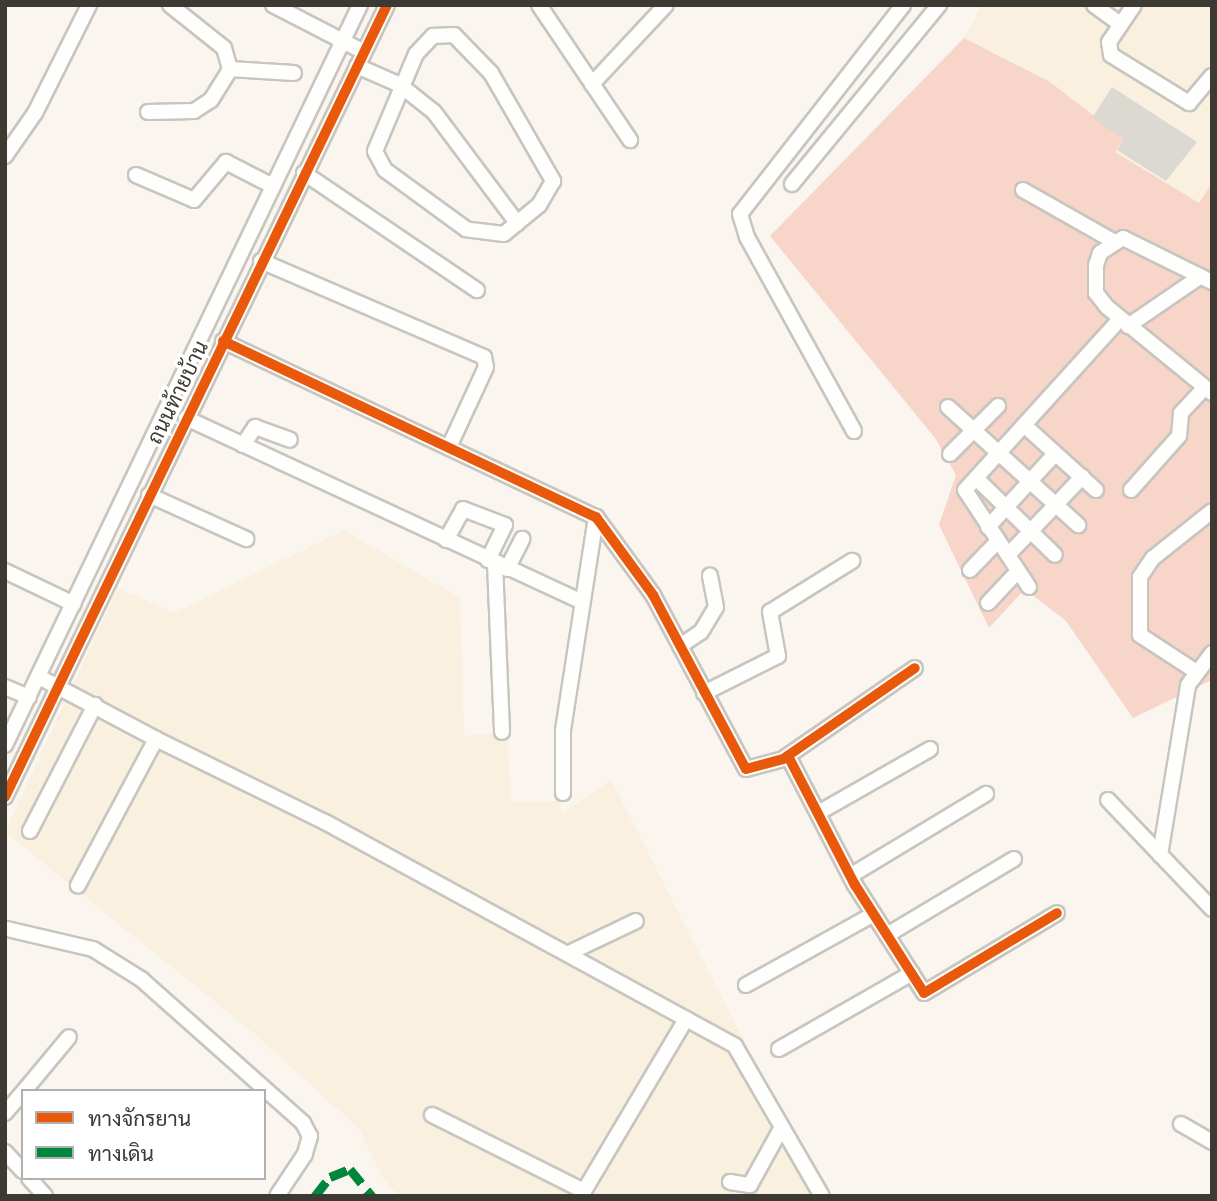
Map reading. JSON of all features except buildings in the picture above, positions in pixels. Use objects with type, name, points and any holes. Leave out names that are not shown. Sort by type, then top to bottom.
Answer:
[{"type":"street","points":[[5,156],[35,113],[89,5]]},
{"type":"street","points":[[148,112],[194,111],[211,100],[230,69],[224,48],[170,5]]},
{"type":"street","points":[[273,5],[364,52]]},
{"type":"street","name":"ถนนท้ายบ้าน","points":[[5,745],[360,5]]},
{"type":"street","name":"ถนนท้ายบ้าน","points":[[5,797],[261,261],[387,5]]},
{"type":"street","points":[[539,5],[630,140]]},
{"type":"street","points":[[592,84],[666,5]]},
{"type":"street","points":[[854,431],[747,237],[740,214],[903,5]]},
{"type":"street","points":[[792,184],[939,5]]},
{"type":"street","points":[[1094,5],[1120,24]]},
{"type":"street","points":[[1134,5],[1108,43],[1111,55],[1189,103],[1212,76]]},
{"type":"street","points":[[454,35],[469,45],[553,181],[552,190],[517,223],[489,236],[466,229],[384,170],[375,139],[400,85],[433,36],[454,35]]},
{"type":"street","points":[[356,66],[400,85],[460,141],[517,223]]},
{"type":"street","points":[[230,69],[294,73]]},
{"type":"street","points":[[136,175],[194,200],[222,161],[273,186]]},
{"type":"street","points":[[304,173],[477,290]]},
{"type":"street","points":[[1023,190],[1114,241],[1139,241],[1206,279]]},
{"type":"street","points":[[1114,241],[1100,253],[1094,282],[1124,323],[1208,390],[1181,413],[1179,436],[1131,490]]},
{"type":"street","points":[[261,261],[484,357],[486,367],[450,445]]},
{"type":"street","points":[[1029,587],[965,490],[1124,323],[1206,279]]},
{"type":"street","points":[[223,341],[450,445],[596,517],[617,539],[680,646],[740,765],[754,771],[788,756],[915,668]]},
{"type":"street","points":[[950,454],[998,406]]},
{"type":"street","points":[[948,407],[1078,525]]},
{"type":"street","points":[[186,418],[580,601]]},
{"type":"street","points":[[1024,425],[1096,490]]},
{"type":"street","points":[[243,445],[255,427],[290,440]]},
{"type":"street","points":[[988,527],[1055,454]]},
{"type":"street","points":[[1008,555],[1082,477]]},
{"type":"street","points":[[976,478],[1055,555]]},
{"type":"street","points":[[149,495],[246,539]]},
{"type":"street","points":[[446,540],[463,509],[505,525],[497,564],[502,732]]},
{"type":"street","points":[[1195,671],[1140,635],[1140,577],[1153,558],[1212,512]]},
{"type":"street","points":[[563,793],[563,730],[580,601],[596,517]]},
{"type":"street","points":[[497,564],[523,539]]},
{"type":"street","points":[[970,570],[998,541]]},
{"type":"street","points":[[704,693],[778,656],[770,612],[852,561]]},
{"type":"street","points":[[5,571],[74,604]]},
{"type":"street","points":[[988,603],[1018,571]]},
{"type":"street","points":[[680,646],[701,632],[716,607],[710,576]]},
{"type":"street","points":[[1160,855],[1195,671],[1212,653]]},
{"type":"street","points":[[39,677],[59,685],[156,739],[569,953],[743,1053],[822,1196]]},
{"type":"street","points":[[5,687],[29,697]]},
{"type":"street","points":[[30,831],[95,705]]},
{"type":"street","points":[[78,885],[156,739]]},
{"type":"street","points":[[818,813],[930,749]]},
{"type":"street","points":[[788,756],[850,876],[924,993],[933,992],[1057,913]]},
{"type":"street","points":[[850,876],[986,794]]},
{"type":"street","points":[[1108,800],[1212,909]]},
{"type":"street","points":[[887,935],[1014,859]]},
{"type":"street","points":[[746,985],[874,914]]},
{"type":"street","points":[[569,953],[636,921]]},
{"type":"street","points":[[6,929],[93,949],[141,979],[265,1089]]},
{"type":"street","points":[[779,1049],[912,974]]},
{"type":"street","points":[[432,1115],[584,1191],[686,1019]]},
{"type":"street","points":[[26,1089],[69,1037]]},
{"type":"street","points":[[266,1090],[303,1123],[310,1136],[305,1154],[277,1196]]},
{"type":"street","points":[[5,1113],[21,1094]]},
{"type":"street","points":[[1181,1124],[1212,1142]]},
{"type":"street","points":[[730,1182],[750,1185],[782,1127]]},
{"type":"street","points":[[5,1152],[21,1169]]},
{"type":"street","points":[[31,1180],[45,1196]]},
{"type":"shaded area","points":[[982,5],[1212,5],[1212,183],[1200,204],[1115,152],[1050,83],[964,38]]},
{"type":"shaded area","points":[[964,38],[1050,82],[1124,139],[1115,152],[1199,203],[1212,183],[1212,680],[1133,718],[1066,621],[1025,589],[989,628],[939,525],[956,475],[935,438],[770,236]]},
{"type":"shaded area","points":[[344,530],[460,598],[464,736],[507,732],[511,802],[559,801],[562,813],[611,780],[782,1115],[832,1196],[399,1196],[381,1176],[360,1130],[257,1036],[5,832],[118,588],[174,613]]},
{"type":"marked path","points":[[315,1196],[330,1177],[350,1169],[372,1196]]},
{"type":"cycle path","points":[[5,797],[387,5]]},
{"type":"cycle path","points":[[223,341],[596,517],[653,595],[746,769],[783,759],[915,668]]},
{"type":"cycle path","points":[[788,756],[855,885],[924,993],[1057,913]]}]
